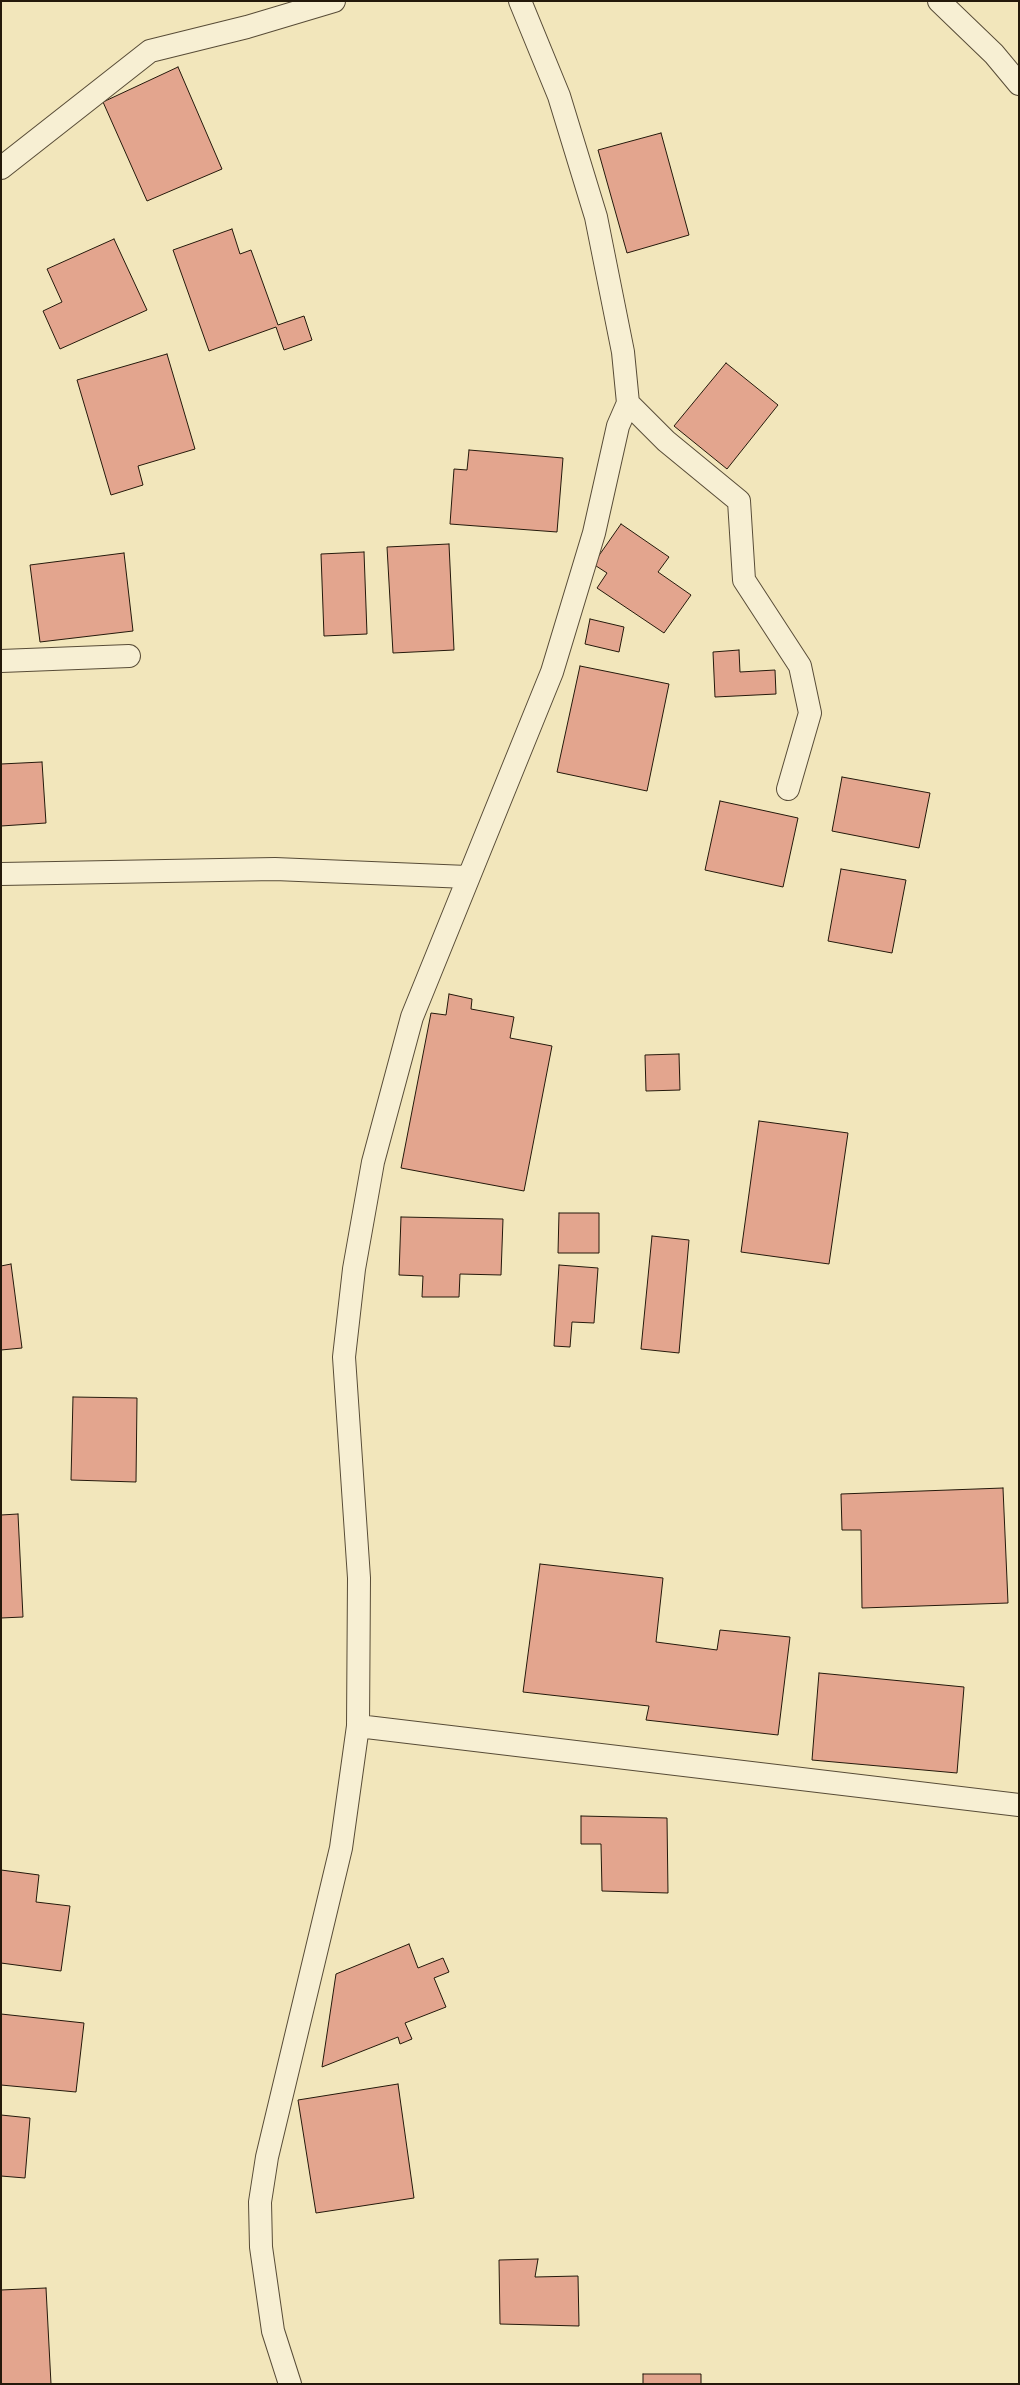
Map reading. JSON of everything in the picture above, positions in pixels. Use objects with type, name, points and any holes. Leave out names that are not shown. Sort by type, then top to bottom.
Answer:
[{"type":"street","points":[[1,168],[150,52],[247,27],[334,1]]},
{"type":"street","points":[[290,2384],[273,2331],[261,2247],[260,2202],[268,2150],[341,1848],[358,1726],[360,1578],[344,1357],[354,1269],[373,1162],[412,1017],[467,877],[552,672],[594,533],[618,426],[628,403],[623,352],[596,217],[559,96],[520,1]]},
{"type":"street","points":[[939,1],[994,54],[1019,84]]},
{"type":"street","points":[[628,403],[666,441],[739,501],[744,580],[800,666],[810,713],[788,788]]},
{"type":"street","points":[[1,661],[128,656]]},
{"type":"street","points":[[1,874],[275,869],[467,877]]},
{"type":"street","points":[[358,1726],[1019,1805]]},
{"type":"building","points":[[178,67],[222,169],[147,201],[103,102]]},
{"type":"building","points":[[661,133],[689,235],[627,253],[598,150]]},
{"type":"building","points":[[232,229],[240,254],[251,250],[278,325],[304,316],[312,340],[284,350],[276,327],[209,351],[173,250]]},
{"type":"building","points":[[114,239],[147,310],[60,349],[43,311],[62,302],[47,269]]},
{"type":"building","points":[[167,354],[195,449],[138,466],[143,485],[111,495],[77,380]]},
{"type":"building","points":[[726,363],[778,405],[727,469],[674,426]]},
{"type":"building","points":[[469,450],[563,458],[557,532],[450,524],[454,469],[467,470]]},
{"type":"building","points":[[621,524],[669,557],[658,572],[691,595],[664,633],[597,588],[607,573],[593,564]]},
{"type":"building","points":[[449,544],[454,650],[393,653],[387,547]]},
{"type":"building","points":[[364,552],[367,634],[324,636],[321,554]]},
{"type":"building","points":[[124,553],[133,631],[40,642],[30,565]]},
{"type":"building","points":[[590,619],[624,627],[619,652],[585,644]]},
{"type":"building","points":[[739,650],[740,672],[775,670],[776,694],[715,697],[713,652]]},
{"type":"building","points":[[580,666],[669,684],[647,791],[557,772]]},
{"type":"building","points":[[42,762],[46,823],[1,826],[1,764]]},
{"type":"building","points":[[842,777],[930,793],[919,848],[832,831]]},
{"type":"building","points":[[720,801],[798,818],[783,887],[705,870]]},
{"type":"building","points":[[841,869],[906,880],[892,953],[828,941]]},
{"type":"building","points":[[449,994],[472,999],[471,1009],[514,1017],[510,1038],[552,1046],[524,1191],[401,1168],[431,1013],[446,1015]]},
{"type":"building","points":[[679,1054],[680,1090],[646,1091],[645,1055]]},
{"type":"building","points":[[759,1121],[848,1133],[829,1264],[741,1252]]},
{"type":"building","points":[[559,1213],[599,1213],[599,1253],[558,1253]]},
{"type":"building","points":[[401,1217],[503,1219],[501,1275],[460,1274],[459,1297],[422,1297],[423,1276],[399,1275]]},
{"type":"building","points":[[652,1236],[689,1240],[679,1353],[641,1349]]},
{"type":"building","points":[[11,1264],[22,1348],[1,1350],[1,1266]]},
{"type":"building","points":[[559,1265],[598,1268],[594,1323],[572,1322],[570,1347],[554,1346]]},
{"type":"building","points":[[73,1397],[137,1398],[136,1482],[71,1480]]},
{"type":"building","points":[[1003,1488],[1008,1603],[862,1608],[861,1530],[842,1530],[841,1494]]},
{"type":"building","points":[[18,1514],[23,1617],[1,1618],[1,1515]]},
{"type":"building","points":[[540,1564],[663,1578],[656,1642],[717,1650],[720,1630],[790,1637],[778,1735],[646,1720],[649,1706],[523,1692]]},
{"type":"building","points":[[819,1673],[964,1687],[957,1773],[812,1760]]},
{"type":"building","points":[[581,1816],[667,1818],[668,1893],[602,1891],[601,1844],[581,1844]]},
{"type":"building","points":[[1,1870],[39,1875],[36,1902],[70,1906],[61,1971],[1,1963]]},
{"type":"building","points":[[409,1944],[418,1968],[443,1958],[449,1972],[434,1978],[446,2007],[405,2023],[412,2039],[400,2044],[398,2037],[322,2067],[336,1974]]},
{"type":"building","points":[[1,2014],[84,2023],[76,2092],[1,2085]]},
{"type":"building","points":[[398,2084],[414,2198],[316,2213],[298,2100]]},
{"type":"building","points":[[1,2115],[30,2118],[25,2178],[1,2176]]},
{"type":"building","points":[[538,2259],[535,2277],[578,2276],[579,2326],[500,2324],[499,2260]]},
{"type":"building","points":[[46,2288],[51,2384],[1,2384],[1,2290]]},
{"type":"building","points":[[643,2374],[701,2374],[701,2384],[643,2384]]}]
